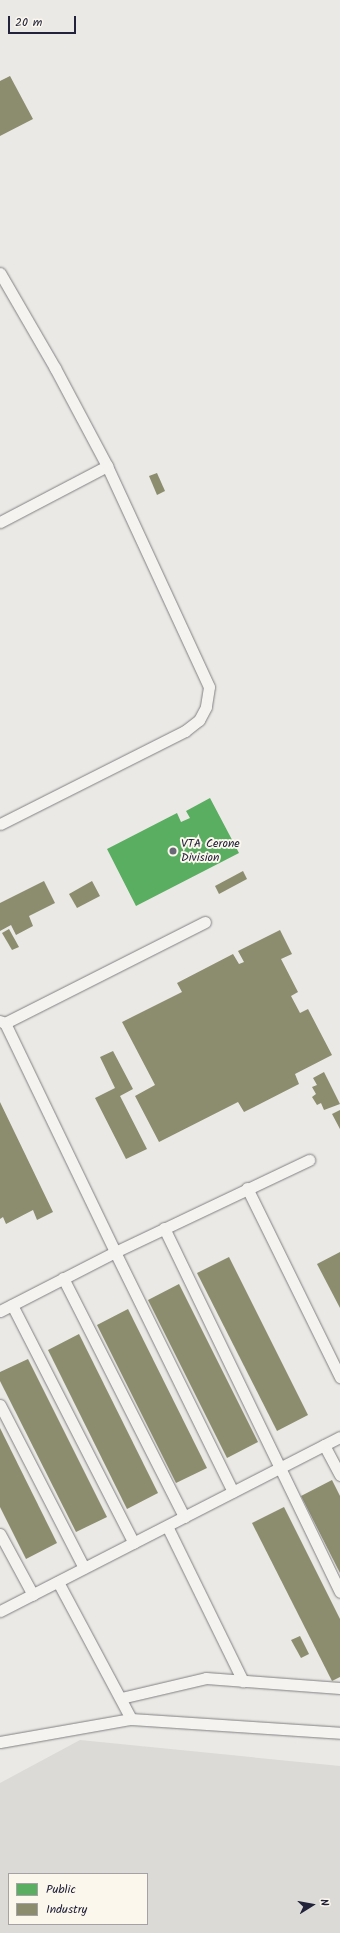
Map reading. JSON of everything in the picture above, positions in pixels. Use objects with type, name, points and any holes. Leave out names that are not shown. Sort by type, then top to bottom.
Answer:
[{"type":"lane","points":[[0,273],[55,368],[107,466],[209,687],[206,707],[200,720],[179,733],[0,824]]},
{"type":"lane","points":[[0,522],[107,466]]},
{"type":"lane","points":[[206,922],[2,1022],[233,1492]]},
{"type":"lane","points":[[0,1311],[115,1252],[308,1160]]},
{"type":"lane","points":[[247,1188],[340,1377]]},
{"type":"lane","points":[[164,1228],[340,1592]]},
{"type":"lane","points":[[63,1278],[184,1517]]},
{"type":"lane","points":[[12,1304],[134,1543]]},
{"type":"lane","points":[[0,1405],[84,1568]]},
{"type":"lane","points":[[0,1611],[340,1437]]},
{"type":"lane","points":[[324,1445],[340,1475]]},
{"type":"lane","points":[[167,1526],[243,1681]]},
{"type":"lane","points":[[0,1534],[33,1595]]},
{"type":"lane","points":[[58,1582],[131,1719]]},
{"type":"lane","points":[[121,1698],[206,1678],[340,1688]]},
{"type":"lane","points":[[0,1742],[131,1719],[340,1733]]},
{"type":"shaded area","points":[[80,1740],[340,1766],[340,1933],[0,1933],[0,1783]]},
{"type":"building: Public","name":"VTA Cerone Division","points":[[210,798],[239,853],[136,906],[107,849],[177,813],[181,822],[190,818],[186,811]]},
{"type":"building: Industry","points":[[10,76],[33,119],[0,136],[0,81]]},
{"type":"building: Industry","points":[[157,473],[165,491],[157,495],[149,476]]},
{"type":"building: Industry","points":[[243,871],[247,879],[219,894],[215,886]]},
{"type":"building: Industry","points":[[44,881],[55,903],[29,916],[33,926],[16,935],[11,925],[0,931],[0,903]]},
{"type":"building: Industry","points":[[92,881],[100,896],[77,908],[69,894]]},
{"type":"building: Industry","points":[[9,929],[19,947],[12,950],[2,933]]},
{"type":"building: Industry","points":[[280,930],[292,954],[281,959],[298,992],[291,996],[300,1013],[308,1009],[332,1055],[295,1074],[299,1084],[244,1112],[238,1102],[159,1142],[135,1096],[155,1085],[122,1022],[182,992],[177,983],[233,954],[239,964],[244,962],[238,951]]},
{"type":"building: Industry","points":[[113,1051],[133,1089],[120,1096],[147,1149],[126,1159],[95,1098],[115,1088],[100,1057]]},
{"type":"building: Industry","points":[[324,1072],[340,1104],[324,1110],[321,1103],[317,1105],[312,1097],[316,1094],[312,1087],[317,1085],[313,1078]]},
{"type":"building: Industry","points":[[0,1102],[53,1212],[37,1220],[33,1210],[6,1224],[3,1217],[0,1219]]},
{"type":"building: Industry","points":[[340,1110],[340,1129],[332,1114]]},
{"type":"building: Industry","points":[[340,1252],[340,1308],[317,1264]]},
{"type":"building: Industry","points":[[229,1257],[308,1415],[277,1431],[197,1273]]},
{"type":"building: Industry","points":[[179,1284],[258,1442],[227,1458],[148,1300]]},
{"type":"building: Industry","points":[[128,1309],[207,1468],[176,1483],[97,1325]]},
{"type":"building: Industry","points":[[79,1334],[158,1493],[127,1509],[48,1350]]},
{"type":"building: Industry","points":[[28,1359],[107,1517],[76,1532],[0,1381],[0,1372]]},
{"type":"building: Industry","points":[[0,1428],[57,1543],[26,1559],[0,1507]]},
{"type":"building: Industry","points":[[332,1480],[340,1496],[340,1573],[301,1496]]},
{"type":"building: Industry","points":[[284,1507],[340,1619],[340,1677],[332,1681],[252,1523]]},
{"type":"building: Industry","points":[[300,1636],[309,1654],[301,1658],[291,1640]]},
{"type":"place","name":"VTA Cerone Division","points":[[173,851]]}]
